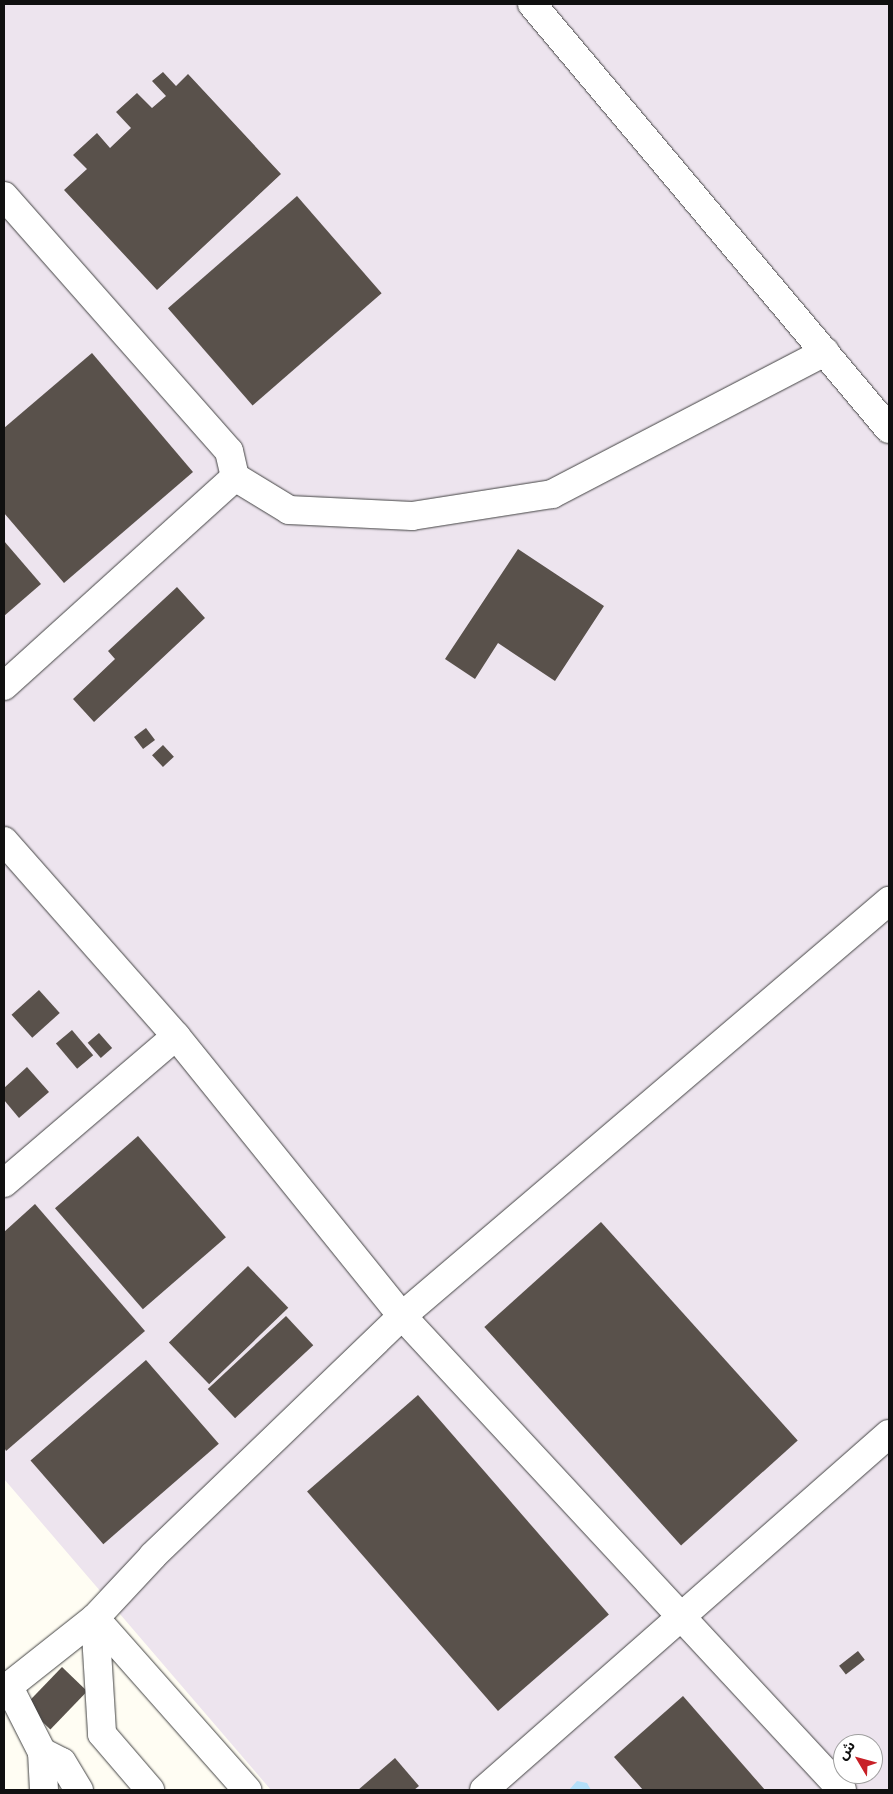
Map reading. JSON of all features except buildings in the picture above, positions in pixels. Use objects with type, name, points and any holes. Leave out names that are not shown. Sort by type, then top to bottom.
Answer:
[{"type":"street","points":[[532,4],[889,429]]},
{"type":"street","points":[[4,196],[228,451],[235,477],[289,510],[412,516],[552,494],[825,352]]},
{"type":"street","points":[[4,686],[235,477]]},
{"type":"street","points":[[4,841],[176,1036],[402,1316],[684,1616],[842,1790]]},
{"type":"street","points":[[44,1790],[42,1752],[6,1688],[95,1618],[153,1556],[402,1316],[889,902]]},
{"type":"street","points":[[4,1183],[176,1036]]},
{"type":"street","points":[[484,1790],[889,1434]]},
{"type":"street","points":[[95,1618],[102,1734],[150,1790]]},
{"type":"street","points":[[95,1618],[247,1790]]},
{"type":"street","points":[[42,1752],[62,1762],[79,1790]]},
{"type":"shaded area","points":[[4,4],[889,4],[889,1790],[271,1790],[4,1479]]},
{"type":"water","points":[[577,1781],[587,1783],[591,1790],[569,1790]]}]
